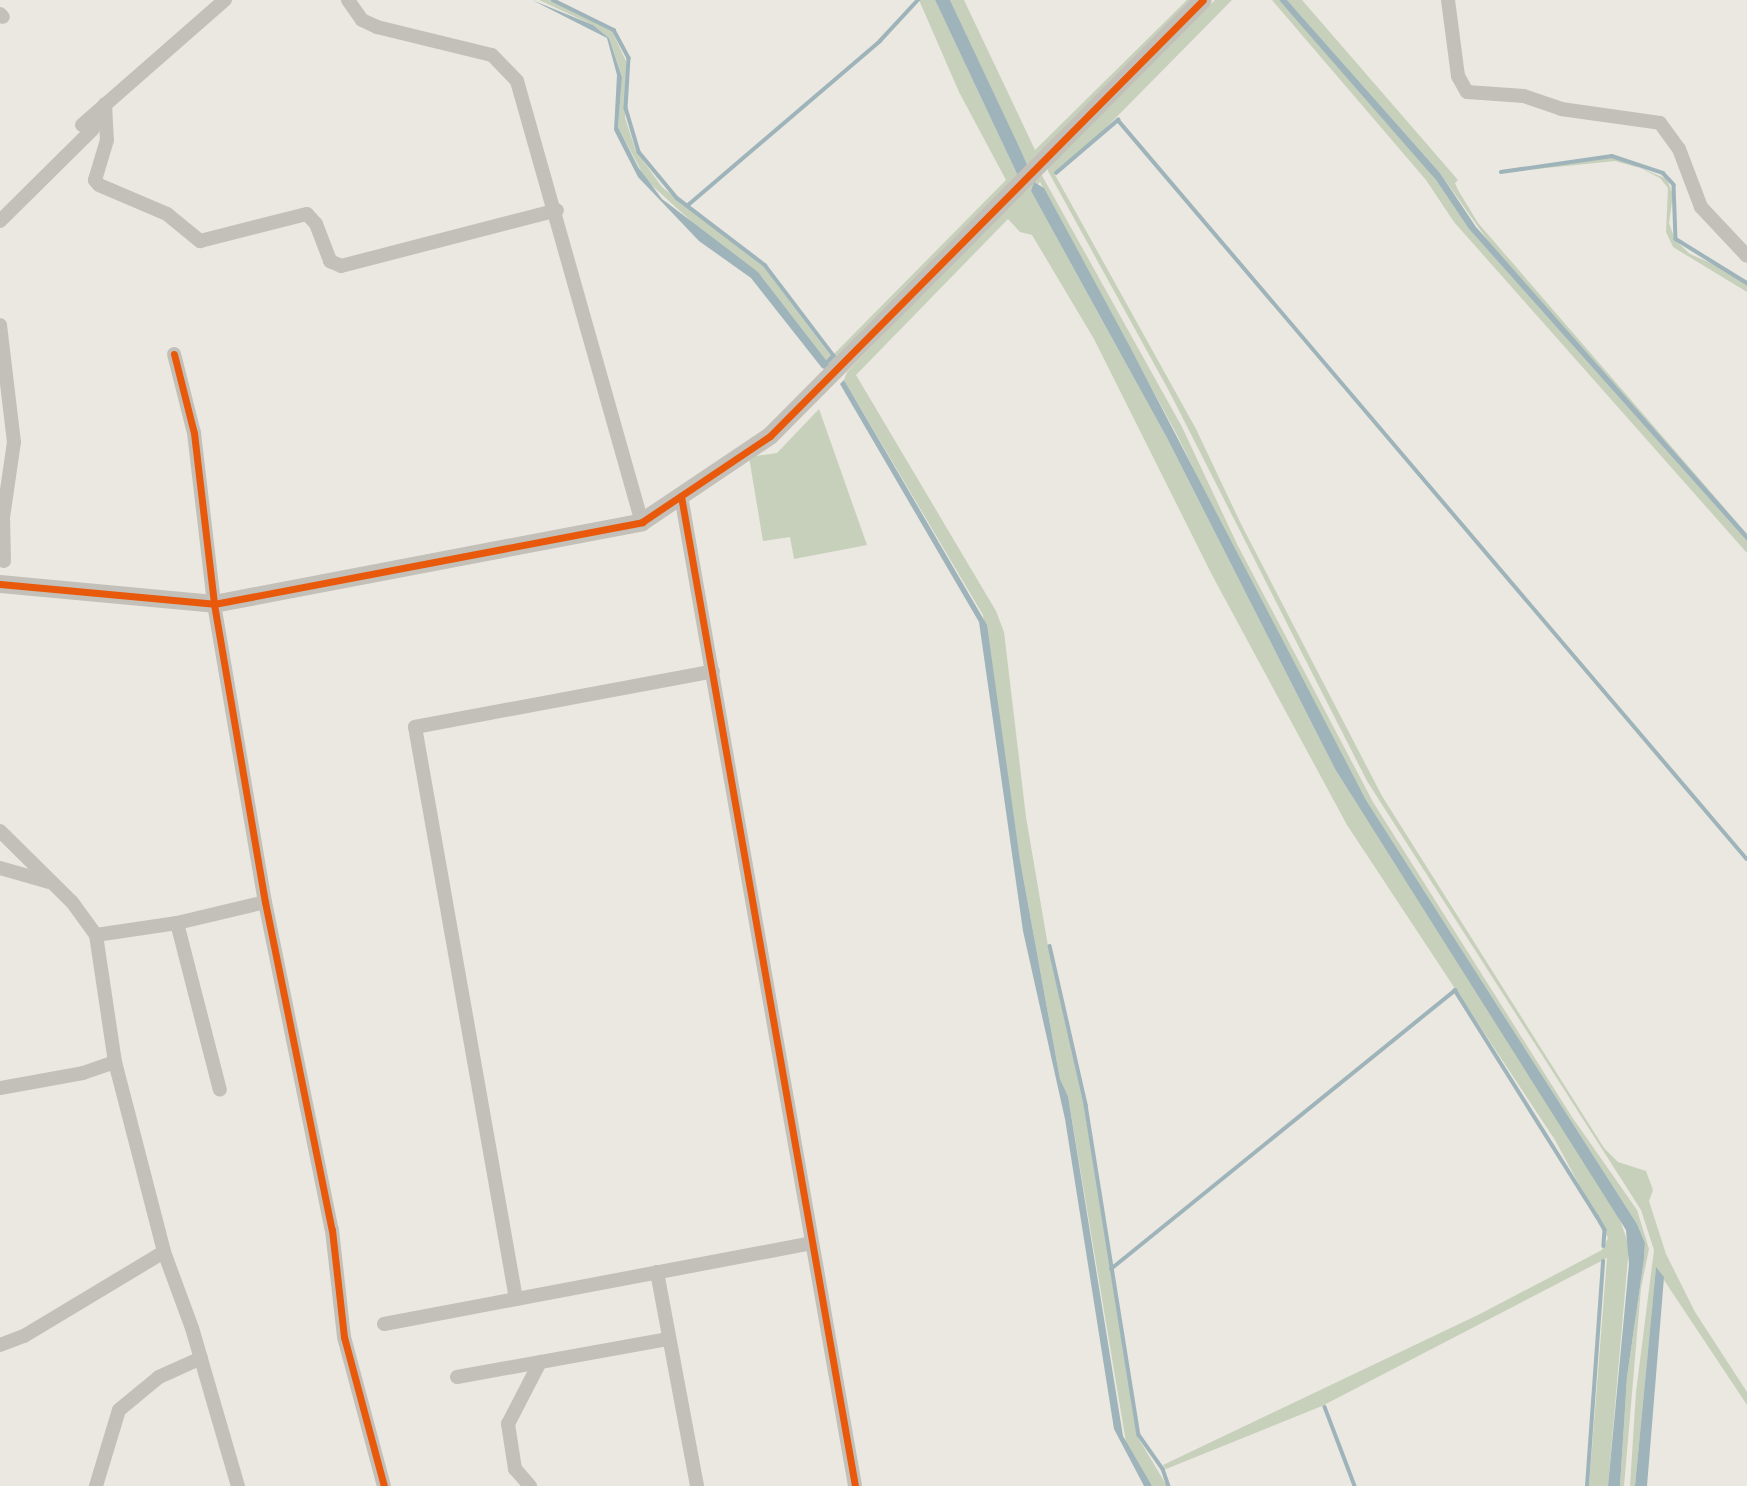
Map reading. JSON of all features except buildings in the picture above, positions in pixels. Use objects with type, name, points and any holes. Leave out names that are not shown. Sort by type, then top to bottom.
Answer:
[{"type":"street","points":[[82,125],[225,0]]},
{"type":"street","points":[[348,0],[362,20],[377,27],[492,55],[508,68],[524,94],[642,522]]},
{"type":"street","points":[[0,325],[14,442],[3,517],[1,586],[214,604],[642,522],[770,436],[1203,0]]},
{"type":"street","points":[[1448,0],[1458,76],[1467,92],[1524,96],[1561,109],[1660,123],[1679,149],[1701,207],[1747,256]]},
{"type":"street","points":[[105,104],[107,139],[95,180],[99,185],[167,214],[200,241],[307,214],[316,224],[330,261],[341,266],[557,210]]},
{"type":"street","points":[[0,221],[92,130],[105,104]]},
{"type":"street","points":[[174,354],[194,433],[214,604],[264,902],[332,1230],[344,1337],[384,1486]]},
{"type":"street","points":[[681,496],[855,1486]]},
{"type":"street","points":[[516,1299],[415,727],[713,671]]},
{"type":"street","points":[[0,831],[85,916],[96,936],[115,1062],[164,1252],[201,1358],[238,1486]]},
{"type":"street","points":[[0,868],[53,883]]},
{"type":"street","points":[[96,936],[177,923],[264,902]]},
{"type":"street","points":[[177,923],[220,1090]]},
{"type":"street","points":[[0,1088],[83,1073],[115,1062]]},
{"type":"street","points":[[384,1324],[811,1242]]},
{"type":"street","points":[[0,1345],[24,1336],[164,1252]]},
{"type":"street","points":[[657,1272],[697,1486]]},
{"type":"street","points":[[457,1377],[669,1339]]},
{"type":"street","points":[[96,1486],[119,1410],[159,1377],[201,1358]]},
{"type":"street","points":[[530,1486],[515,1468],[508,1424],[540,1362]]},
{"type":"green space","points":[[539,0],[550,0],[605,24],[612,31],[626,61],[625,118],[636,151],[662,187],[764,267],[831,356],[826,361],[758,272],[714,242],[646,180],[618,127],[622,76],[609,38],[593,25]]},
{"type":"green space","points":[[919,0],[935,0],[1019,178],[832,368],[828,364],[834,354],[1006,180],[959,92]]},
{"type":"green space","points":[[950,0],[964,0],[1035,150],[1187,0],[1199,0],[1029,169]]},
{"type":"green space","points":[[1215,0],[1232,0],[1085,149],[1054,173],[1196,429],[1241,524],[1382,796],[1604,1148],[1618,1162],[1646,1171],[1653,1190],[1649,1201],[1666,1254],[1695,1312],[1747,1392],[1747,1405],[1656,1268],[1635,1486],[1630,1486],[1636,1392],[1654,1250],[1641,1210],[1367,781],[1169,391],[1048,171],[1048,166]]},
{"type":"green space","points":[[1272,0],[1279,0],[1337,63],[1436,180],[1469,229],[1747,541],[1747,553],[1454,222],[1426,180]]},
{"type":"green space","points":[[1287,0],[1302,0],[1458,180],[1455,183],[1458,190],[1478,223],[1747,534],[1491,245],[1440,173]]},
{"type":"green space","points":[[1614,157],[1667,179],[1673,195],[1669,223],[1675,240],[1690,254],[1729,271],[1747,285],[1747,292],[1673,247],[1666,232],[1668,188],[1660,178],[1640,168],[1615,161],[1498,173]]},
{"type":"green space","points":[[1040,172],[1182,427],[1237,544],[1373,802],[1572,1117],[1637,1210],[1649,1249],[1641,1288],[1624,1486],[1620,1486],[1627,1377],[1645,1243],[1637,1224],[1366,800],[1237,557],[1177,435],[1040,182],[1031,191],[1167,438],[1335,769],[1618,1214],[1629,1246],[1608,1486],[1589,1486],[1607,1258],[1322,1406],[1166,1469],[1163,1465],[1480,1314],[1602,1250],[1608,1238],[1555,1140],[1347,825],[1212,575],[1094,339],[1032,235],[1020,232],[1008,219],[856,375],[996,611],[1004,632],[1026,817],[1048,946],[1084,1106],[1137,1436],[1167,1486],[1152,1486],[1127,1448],[1068,1096],[1060,1079],[1020,860],[983,615],[844,380],[847,372]]},
{"type":"green space","points":[[819,409],[867,545],[794,559],[790,537],[763,541],[749,457],[777,453]]},
{"type":"water","points":[[532,0],[593,25],[609,38],[622,77],[618,127],[638,167],[662,199],[758,272],[832,368],[829,371],[822,368],[751,278],[699,241],[638,177],[614,130],[617,75],[607,38]]},
{"type":"water","points":[[935,0],[950,0],[1029,169],[1019,178]]},
{"type":"water","points":[[1279,0],[1287,0],[1440,173],[1476,227],[1747,534],[1747,541],[1469,229],[1436,180]]},
{"type":"water","points":[[1034,182],[1044,188],[1129,345],[1366,800],[1637,1224],[1645,1243],[1644,1259],[1627,1377],[1620,1486],[1608,1486],[1629,1264],[1626,1230],[1335,769],[1167,438],[1031,191]]},
{"type":"water","points":[[844,380],[987,625],[1020,860],[1060,1079],[1068,1096],[1123,1436],[1152,1486],[1144,1486],[1114,1429],[1065,1119],[1023,931],[979,622],[840,384]]},
{"type":"water","points":[[1656,1267],[1664,1277],[1647,1486],[1635,1486]]},
{"type":"waterway","points":[[553,0],[614,30],[629,58],[626,108],[639,152],[677,198],[765,265],[834,356],[827,363]]},
{"type":"waterway","points":[[687,206],[880,41],[918,0]]},
{"type":"waterway","points":[[1056,173],[1118,120],[1747,859]]},
{"type":"waterway","points":[[1501,172],[1612,156],[1663,173],[1674,185],[1676,239],[1747,283]]},
{"type":"waterway","points":[[1050,946],[1086,1105],[1139,1435],[1163,1469],[1169,1486]]},
{"type":"waterway","points":[[1111,1269],[1455,990],[1597,1216],[1605,1230],[1604,1246]]},
{"type":"waterway","points":[[1587,1486],[1603,1262]]},
{"type":"waterway","points":[[1325,1407],[1355,1486]]},
{"type":"cycle path","points":[[0,584],[214,604],[642,522],[770,436],[1203,0]]},
{"type":"cycle path","points":[[174,354],[194,433],[214,604],[265,902],[332,1230],[344,1337],[384,1486]]},
{"type":"cycle path","points":[[681,496],[855,1486]]}]
